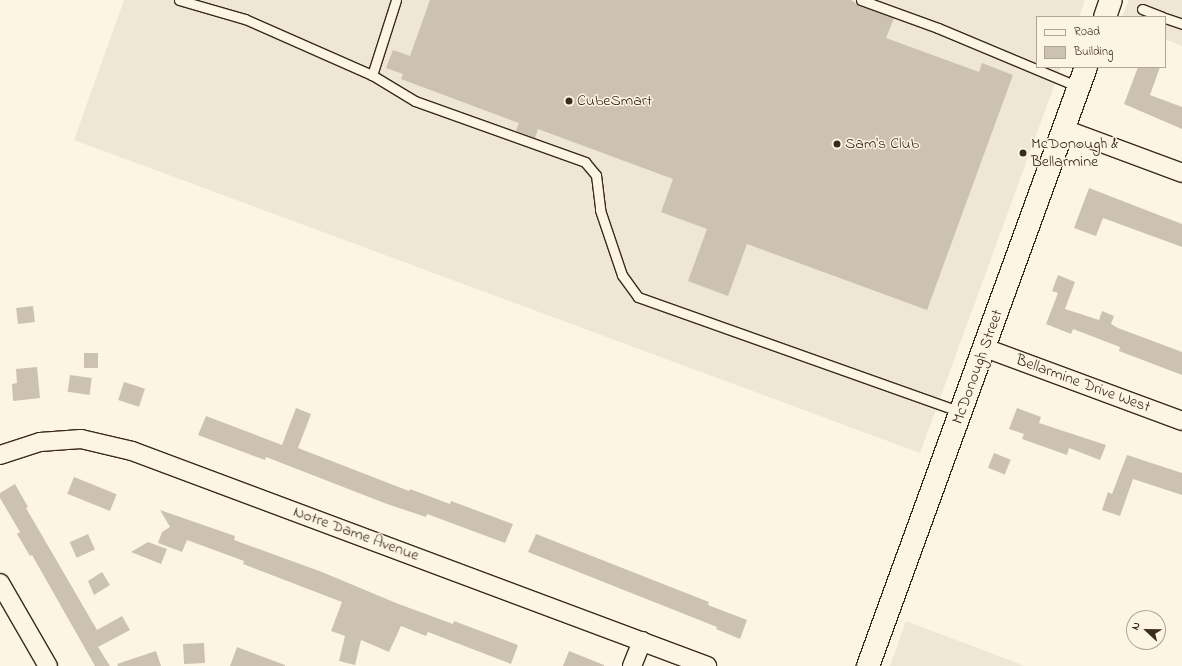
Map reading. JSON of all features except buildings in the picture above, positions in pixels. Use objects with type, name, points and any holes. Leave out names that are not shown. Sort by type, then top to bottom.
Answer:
[{"type":"street","points":[[1105,16],[1111,0]]},
{"type":"street","name":"McDonough Street","points":[[868,666],[1083,77]]},
{"type":"street","points":[[1064,129],[1182,173]]},
{"type":"street","name":"Bellarmine Drive West","points":[[985,348],[1182,421]]},
{"type":"street","name":"Notre Dame Avenue","points":[[0,455],[40,442],[81,439],[132,451],[707,666]]},
{"type":"street","points":[[0,584],[48,666]]},
{"type":"street","points":[[632,666],[642,641]]},
{"type":"lane","points":[[179,0],[245,19],[372,75],[414,101],[585,162],[596,175],[600,210],[622,275],[638,297],[961,412]]},
{"type":"lane","points":[[372,75],[396,0]]},
{"type":"lane","points":[[861,0],[1036,61]]},
{"type":"lane","points":[[1142,9],[1161,16]]},
{"type":"lane","points":[[1166,18],[1182,24]]},
{"type":"lane","points":[[1056,68],[1083,77]]},
{"type":"shaded area","points":[[124,0],[1085,0],[1079,16],[1036,16],[1036,68],[1061,68],[920,453],[74,140]]},
{"type":"shaded area","points":[[1129,0],[1182,0],[1182,46],[1166,39],[1166,16],[1122,16]]},
{"type":"shaded area","points":[[906,621],[1025,666],[890,666]]},
{"type":"place","name":"CubeSmart","points":[[569,101]]},
{"type":"place","name":"Sam's Club","points":[[837,144]]},
{"type":"place","name":"McDonough & Bellarmine","points":[[1023,153]]}]
